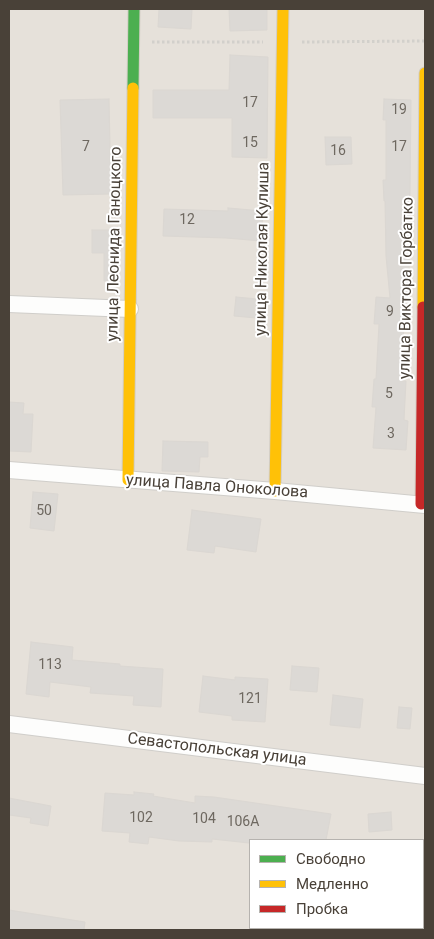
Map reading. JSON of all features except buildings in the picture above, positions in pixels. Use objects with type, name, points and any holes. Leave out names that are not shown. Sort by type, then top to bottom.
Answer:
[{"type":"street","name":"улица Леонида Ганоцкого","points":[[128,480],[134,9]]},
{"type":"street","name":"улица Николая Кулиша","points":[[275,491],[284,9]]},
{"type":"street","name":"улица Виктора Горбатко","points":[[423,504],[425,73]]},
{"type":"street","points":[[9,304],[130,309]]},
{"type":"street","name":"улица Павла Оноколова","points":[[9,470],[423,504]]},
{"type":"street","name":"Севастопольская улица","points":[[9,724],[425,776]]},
{"type":"shaded area","points":[[9,9],[425,9],[425,930],[9,930]]},
{"type":"traffic: fast","points":[[133,88],[134,9]]},
{"type":"traffic: slow","points":[[275,491],[283,9]]},
{"type":"traffic: slow","points":[[423,307],[425,73]]},
{"type":"traffic: slow","points":[[128,480],[133,88]]},
{"type":"traffic: jam","points":[[421,504],[423,307]]}]
